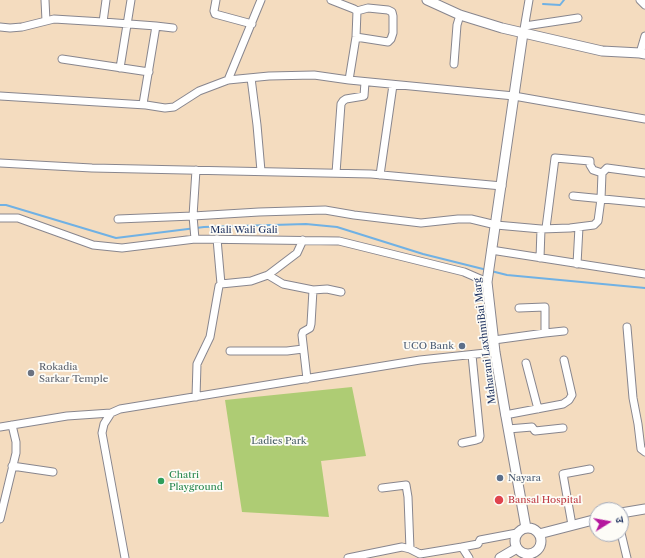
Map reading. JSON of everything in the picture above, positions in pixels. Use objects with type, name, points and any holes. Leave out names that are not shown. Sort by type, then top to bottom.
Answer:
[{"type":"main road","points":[[427,0],[460,15],[602,51],[642,54]]},
{"type":"main road","name":"Maharani LaxhmiBai Marg","points":[[524,30],[487,279],[495,352],[526,528]]},
{"type":"main road","points":[[629,511],[645,508]]},
{"type":"main road","points":[[539,534],[589,521]]},
{"type":"main road","points":[[526,528],[533,529],[539,534],[541,541],[539,548],[530,556],[522,552],[517,548],[515,540],[517,533],[526,528]]},
{"type":"main road","points":[[500,558],[517,548]]},
{"type":"street","points":[[45,0],[46,21]]},
{"type":"street","points":[[103,22],[106,0]]},
{"type":"street","points":[[120,68],[131,0]]},
{"type":"street","points":[[216,0],[214,11],[215,14],[252,24]]},
{"type":"street","points":[[228,80],[261,0]]},
{"type":"street","points":[[331,0],[357,11],[368,8],[388,10],[392,12],[393,33],[388,42],[356,37]]},
{"type":"street","points":[[529,0],[524,30],[578,18]]},
{"type":"street","points":[[640,0],[645,5]]},
{"type":"street","points":[[349,80],[356,37],[357,11]]},
{"type":"street","points":[[454,64],[457,25],[460,15]]},
{"type":"street","points":[[0,27],[22,27],[40,24],[54,19],[128,23],[173,28]]},
{"type":"street","points":[[143,104],[156,26]]},
{"type":"street","points":[[642,54],[645,36]]},
{"type":"street","points":[[62,60],[149,72]]},
{"type":"street","points":[[0,96],[143,104],[165,108],[174,107],[199,91],[228,80],[314,75],[366,82],[514,96],[645,119]]},
{"type":"street","points":[[251,78],[261,171]]},
{"type":"street","points":[[336,173],[342,104],[346,99],[364,96],[366,82]]},
{"type":"street","points":[[380,175],[393,84]]},
{"type":"street","points":[[540,258],[555,158],[590,161],[590,165],[593,170],[602,173]]},
{"type":"street","points":[[0,163],[92,168],[380,175],[502,186]]},
{"type":"street","points":[[118,219],[193,220],[259,212],[325,210],[421,223],[471,219],[496,225],[544,229],[579,227],[596,224],[598,221],[602,173],[607,168],[645,173]]},
{"type":"street","points":[[196,170],[193,220],[196,239]]},
{"type":"street","points":[[573,196],[645,203]]},
{"type":"street","name":"Mali Wali Gali","points":[[0,218],[18,218],[93,245],[122,248],[196,239],[328,240],[352,243],[487,279]]},
{"type":"street","points":[[577,264],[579,227]]},
{"type":"street","points":[[196,397],[197,364],[210,337],[213,327],[217,290],[221,284],[217,240]]},
{"type":"street","points":[[221,284],[251,280],[268,275],[297,253],[303,240]]},
{"type":"street","points":[[490,254],[540,258],[645,274]]},
{"type":"street","points":[[268,275],[283,284],[313,290],[327,289],[341,292]]},
{"type":"street","points":[[307,379],[302,335],[303,332],[310,328],[311,324],[313,290]]},
{"type":"street","points":[[519,308],[544,307],[545,333]]},
{"type":"street","points":[[627,327],[633,398],[641,449],[645,452]]},
{"type":"street","points":[[494,340],[564,331]]},
{"type":"street","points":[[230,351],[287,351],[303,349]]},
{"type":"street","points":[[0,427],[67,416],[111,412],[120,409],[420,360],[495,352]]},
{"type":"street","points":[[462,443],[479,439],[480,436],[472,355]]},
{"type":"street","points":[[505,415],[563,404],[569,400],[572,395],[564,360]]},
{"type":"street","points":[[526,363],[538,409]]},
{"type":"street","points":[[111,412],[104,424],[102,433],[125,558]]},
{"type":"street","points":[[0,518],[16,453],[16,442],[12,425]]},
{"type":"street","points":[[508,429],[532,427],[535,431],[563,428]]},
{"type":"street","points":[[12,466],[53,472]]},
{"type":"street","points":[[572,525],[563,474],[590,469]]},
{"type":"street","points":[[382,488],[406,485],[408,497],[410,549]]},
{"type":"street","points":[[348,558],[402,547],[420,554],[478,544],[480,540],[517,533]]},
{"type":"street","points":[[623,542],[627,558]]},
{"type":"street","points":[[462,547],[469,558]]},
{"type":"green space","name":"Ladies Park","points":[[352,387],[366,456],[321,461],[329,517],[242,512],[225,400]]},
{"type":"waterway","points":[[543,4],[560,5],[564,0]]},
{"type":"waterway","points":[[0,205],[6,205],[116,238],[204,227],[306,224],[337,227],[423,254],[487,270]]},
{"type":"waterway","points":[[491,271],[507,275],[645,288]]},
{"type":"place","name":"UCO Bank","points":[[462,346]]},
{"type":"place","name":"Rokadia Sarkar Temple","points":[[31,373]]},
{"type":"place","name":"Nayara","points":[[500,478]]},
{"type":"place","name":"Chatri Playground","points":[[161,481]]},
{"type":"place","name":"Bansal Hospital","points":[[499,500]]}]
